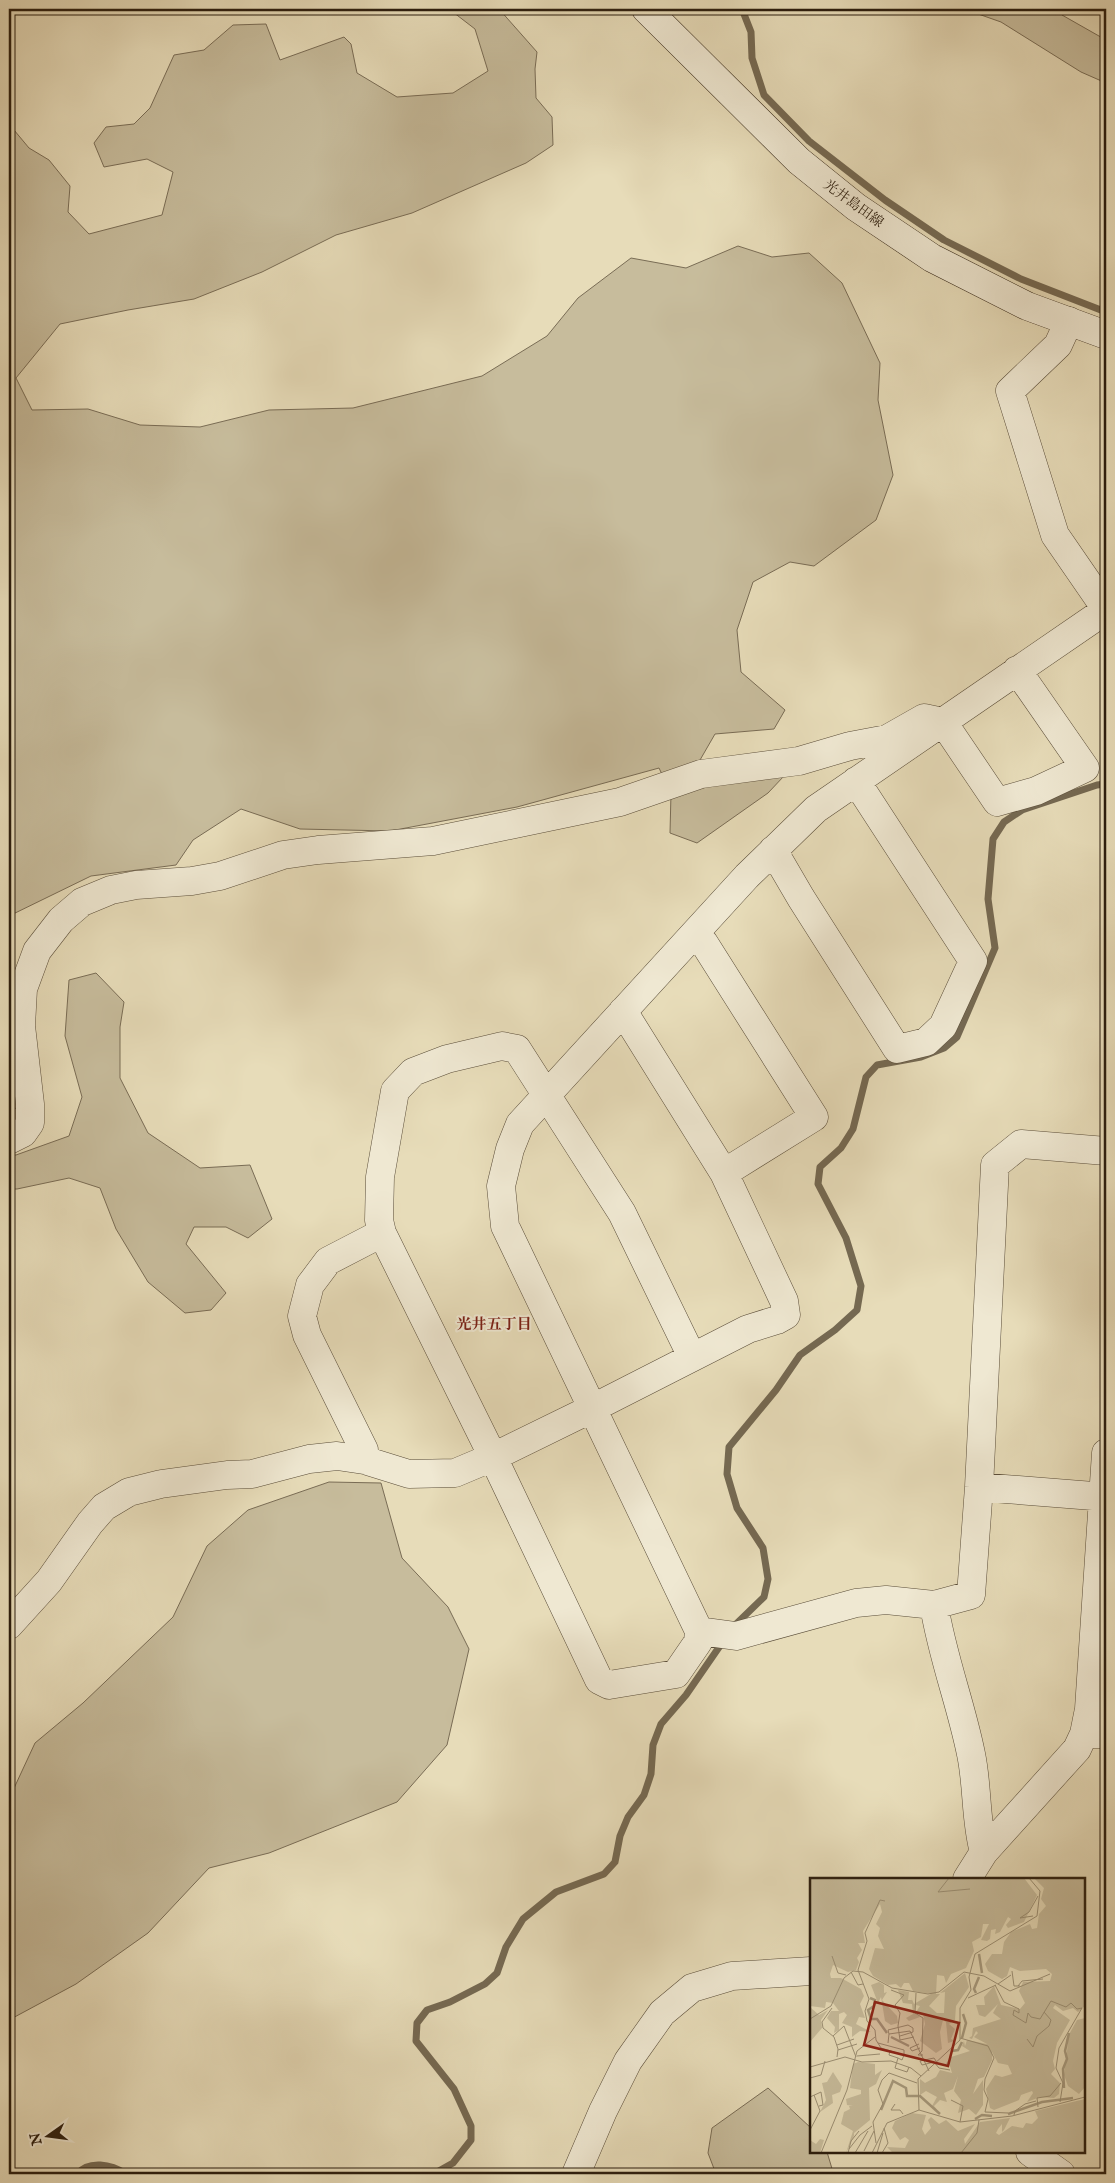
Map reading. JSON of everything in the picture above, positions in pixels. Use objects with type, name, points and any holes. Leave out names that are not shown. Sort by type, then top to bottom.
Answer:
[{"type":"street","name":"光井島田線","points":[[646,9],[799,161],[856,207],[932,258],[1027,306],[1106,335]]},
{"type":"street","points":[[717,1633],[593,1408],[505,1226],[501,1186],[510,1149],[520,1124],[773,850],[816,810],[1106,609],[1055,535],[1010,391],[1058,345],[1069,321]]},
{"type":"street","points":[[9,1140],[23,1133],[30,1123],[30,1104],[21,1026],[23,989],[37,950],[61,920],[82,902],[111,890],[136,885],[192,881],[220,876],[284,855],[318,850],[441,840],[620,802],[701,774],[799,761],[850,746],[887,739],[924,718],[943,722],[997,802],[1036,791],[1084,768],[1017,670]]},
{"type":"street","points":[[773,850],[897,1049],[926,1042],[944,1026],[973,961],[856,781]]},
{"type":"street","points":[[696,934],[704,943],[814,1117],[724,1173]]},
{"type":"street","points":[[9,1625],[49,1581],[90,1523],[104,1507],[130,1492],[161,1484],[227,1475],[252,1474],[308,1459],[337,1456],[364,1460],[408,1474],[455,1473],[493,1457],[593,1408],[748,1329],[777,1320],[786,1315],[784,1301],[724,1173],[623,1011]]},
{"type":"street","points":[[692,1358],[622,1213],[517,1049],[502,1046],[446,1059],[412,1072],[395,1090],[380,1177],[379,1220],[382,1233],[493,1457],[599,1680],[609,1685],[676,1674],[698,1642],[717,1633],[856,1603],[886,1600],[934,1605],[971,1595],[979,1487],[994,1165],[1021,1144],[1106,1151]]},
{"type":"street","points":[[364,1460],[364,1450],[307,1335],[302,1316],[310,1285],[328,1261],[382,1233]]},
{"type":"street","points":[[967,1878],[984,1852],[1076,1749],[1095,1734],[1089,1709],[1105,1497],[1106,1454]]},
{"type":"street","points":[[979,1487],[1105,1497]]},
{"type":"street","points":[[934,1605],[972,1757],[978,1832],[984,1852]]},
{"type":"street","points":[[576,2174],[603,2111],[628,2061],[662,2013],[692,1988],[732,1976],[810,1971]]},
{"type":"street","points":[[1031,2153],[1061,2174]]},
{"type":"shaded area","points":[[449,9],[499,9],[537,52],[535,69],[536,98],[552,117],[553,145],[526,163],[412,213],[336,235],[262,272],[194,299],[60,324],[16,378],[32,410],[88,409],[140,425],[200,427],[269,410],[353,408],[482,376],[547,336],[578,298],[631,258],[686,268],[738,246],[772,257],[809,253],[842,283],[880,363],[878,400],[893,475],[876,520],[814,566],[790,562],[753,582],[737,630],[741,672],[785,710],[774,729],[715,734],[700,760],[784,776],[768,793],[697,843],[670,833],[671,793],[659,768],[517,807],[390,831],[300,829],[241,809],[193,840],[176,865],[91,876],[9,916],[9,124],[29,148],[49,160],[70,186],[68,212],[89,234],[162,215],[173,172],[147,159],[104,167],[94,143],[106,127],[134,124],[150,108],[174,55],[204,50],[233,25],[266,24],[280,60],[344,37],[351,44],[357,73],[397,97],[453,93],[488,71],[475,29]]},
{"type":"shaded area","points":[[964,9],[1058,9],[1062,15],[1106,40],[1106,83],[1081,72],[1001,22]]},
{"type":"shaded area","points":[[96,973],[124,1002],[120,1027],[120,1078],[148,1133],[200,1168],[250,1165],[272,1219],[248,1238],[226,1227],[194,1227],[186,1244],[226,1293],[211,1310],[185,1313],[148,1282],[116,1229],[100,1188],[69,1178],[9,1189],[9,1155],[16,1155],[69,1136],[82,1097],[65,1036],[69,980]]},
{"type":"shaded area","points":[[9,1043],[12,1050],[18,1107],[9,1112]]},
{"type":"shaded area","points":[[329,1482],[381,1483],[402,1558],[448,1607],[469,1649],[447,1745],[397,1802],[269,1853],[209,1868],[148,1933],[76,1984],[9,2020],[9,1799],[35,1743],[83,1703],[173,1617],[207,1546],[248,1510]]},
{"type":"shaded area","points":[[768,2088],[810,2127],[810,2153],[827,2153],[833,2172],[831,2174],[716,2174],[708,2153],[712,2128]]},
{"type":"waterway","points":[[742,9],[751,32],[752,58],[764,95],[809,141],[885,200],[944,240],[1021,279],[1106,312]]},
{"type":"waterway","points":[[733,1627],[764,1597],[768,1579],[763,1548],[737,1508],[727,1474],[729,1447],[776,1390],[800,1355],[835,1330],[857,1310],[861,1286],[846,1238],[818,1184],[820,1167],[841,1148],[853,1129],[866,1077],[877,1065],[921,1057],[944,1048],[957,1037],[995,948],[988,899],[993,839],[1004,822],[1022,810],[1097,785],[1106,784]]},
{"type":"waterway","points":[[406,2174],[437,2172],[453,2163],[471,2140],[471,2126],[454,2089],[416,2041],[417,2023],[427,2010],[450,2002],[485,1984],[497,1973],[506,1947],[523,1919],[556,1892],[604,1874],[615,1862],[620,1836],[628,1817],[644,1795],[651,1774],[653,1745],[661,1724],[686,1695],[724,1640]]},
{"type":"waterway","points":[[77,2174],[94,2165],[107,2166],[126,2174]]},
{"type":"district","name":"光井五丁目","points":[[494,1324]]}]
